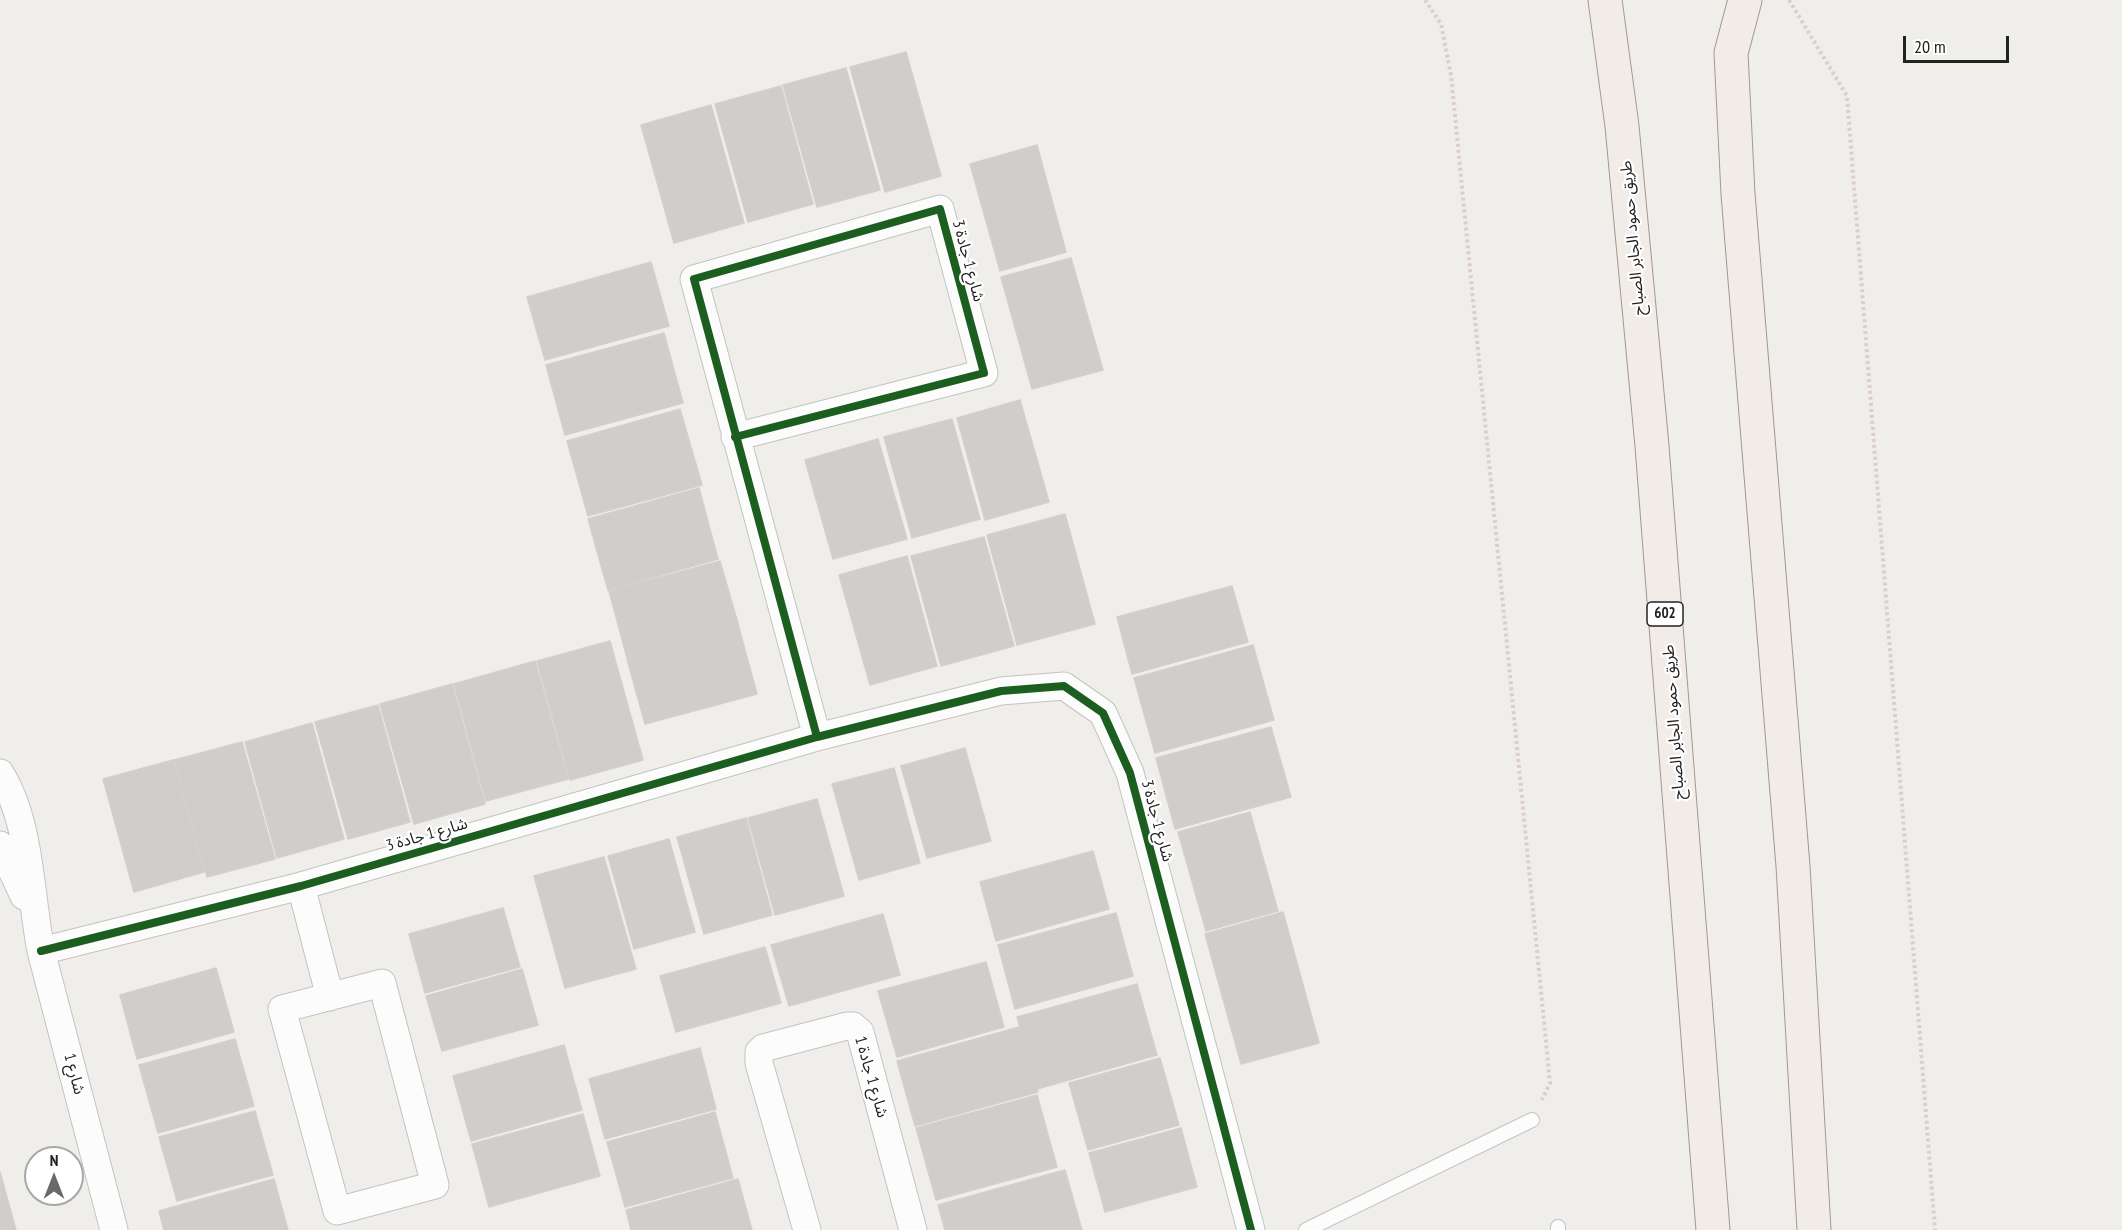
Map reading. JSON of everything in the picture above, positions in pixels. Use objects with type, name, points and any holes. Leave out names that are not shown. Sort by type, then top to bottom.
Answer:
[{"type":"main road","name":"طريق حمود الجابر الصباح","points":[[1605,0],[1622,126],[1652,446],[1713,1230]]},
{"type":"main road","points":[[1745,0],[1731,53],[1738,194],[1793,866],[1814,1230]]},
{"type":"street","name":"شارع 1 جادة 3","points":[[735,437],[984,373],[940,209],[694,279],[735,437],[817,737]]},
{"type":"street","name":"شارع 1 جادة 3","points":[[41,951],[301,886],[817,737],[1001,691],[1064,686],[1103,713],[1130,773],[1251,1230]]},
{"type":"street","name":"شارع 1","points":[[0,773],[15,806],[29,871],[34,918],[41,951],[114,1230]]},
{"type":"street","name":"شارع 1","points":[[0,845],[34,918]]},
{"type":"street","points":[[301,886],[330,997]]},
{"type":"street","points":[[382,983],[435,1185],[337,1211],[282,1009],[330,997],[382,983]]},
{"type":"street","name":"شارع 1 جادة 1","points":[[807,1230],[759,1062],[759,1052],[763,1048],[847,1026],[853,1026],[860,1032],[913,1230]]},
{"type":"lane","points":[[1306,1230],[1532,1120]]},
{"type":"path","points":[[1425,0],[1441,24],[1451,75],[1550,1083],[1532,1120]]},
{"type":"path","points":[[1789,0],[1847,96],[1935,1230]]},
{"type":"building","points":[[906,52],[941,176],[885,192],[850,67]]},
{"type":"building","points":[[846,68],[880,190],[817,207],[783,85]]},
{"type":"building","points":[[781,86],[813,204],[748,222],[715,104]]},
{"type":"building","points":[[711,105],[744,223],[674,243],[641,125]]},
{"type":"building","points":[[1037,145],[1066,252],[1000,271],[970,164]]},
{"type":"building","points":[[1071,258],[1103,370],[1032,389],[1001,277]]},
{"type":"building","points":[[651,262],[669,326],[545,360],[527,297]]},
{"type":"building","points":[[664,333],[683,403],[565,435],[546,365]]},
{"type":"building","points":[[1020,400],[1049,502],[985,520],[957,418]]},
{"type":"building","points":[[680,409],[702,485],[588,516],[567,441]]},
{"type":"building","points":[[952,419],[980,519],[912,538],[884,437]]},
{"type":"building","points":[[878,439],[907,539],[833,559],[805,460]]},
{"type":"building","points":[[699,488],[718,559],[608,590],[588,519]]},
{"type":"building","points":[[1065,514],[1095,624],[1017,645],[987,535]]},
{"type":"building","points":[[984,537],[1014,646],[941,666],[911,556]]},
{"type":"building","points":[[907,556],[937,666],[870,685],[839,575]]},
{"type":"building","points":[[720,561],[739,627],[627,658],[609,591]]},
{"type":"building","points":[[1232,586],[1248,642],[1132,674],[1117,617]]},
{"type":"building","points":[[739,628],[757,694],[645,724],[627,659]]},
{"type":"building","points":[[610,641],[643,760],[570,780],[537,661]]},
{"type":"building","points":[[1253,645],[1274,720],[1155,753],[1134,678]]},
{"type":"building","points":[[535,661],[568,779],[486,801],[454,684]]},
{"type":"building","points":[[452,684],[485,804],[414,824],[380,704]]},
{"type":"building","points":[[378,705],[410,822],[348,839],[315,722]]},
{"type":"building","points":[[312,723],[344,839],[277,858],[245,742]]},
{"type":"building","points":[[1271,727],[1291,797],[1175,829],[1156,758]]},
{"type":"building","points":[[242,742],[275,859],[207,877],[174,760]]},
{"type":"building","points":[[965,748],[991,841],[927,858],[901,766]]},
{"type":"building","points":[[173,760],[204,872],[134,892],[103,779]]},
{"type":"building","points":[[894,768],[920,863],[859,880],[832,784]]},
{"type":"building","points":[[817,799],[844,896],[775,915],[748,818]]},
{"type":"building","points":[[1250,812],[1278,911],[1206,931],[1178,832]]},
{"type":"building","points":[[746,818],[772,915],[704,934],[677,837]]},
{"type":"building","points":[[669,839],[695,932],[634,949],[608,856]]},
{"type":"building","points":[[1093,851],[1109,909],[996,941],[980,882]]},
{"type":"building","points":[[604,857],[636,969],[565,988],[534,876]]},
{"type":"building","points":[[503,908],[520,967],[425,993],[409,934]]},
{"type":"building","points":[[1283,912],[1319,1043],[1241,1064],[1205,934]]},
{"type":"building","points":[[1116,913],[1133,976],[1015,1009],[998,945]]},
{"type":"building","points":[[883,914],[900,975],[789,1006],[771,945]]},
{"type":"building","points":[[765,947],[781,1003],[676,1032],[660,976]]},
{"type":"building","points":[[986,962],[1004,1027],[897,1057],[878,991]]},
{"type":"building","points":[[216,968],[234,1032],[137,1059],[120,995]]},
{"type":"building","points":[[522,969],[538,1025],[442,1051],[426,996]]},
{"type":"building","points":[[1137,984],[1157,1055],[1037,1089],[1017,1017]]},
{"type":"building","points":[[1019,1027],[1038,1092],[915,1126],[897,1061]]},
{"type":"building","points":[[235,1039],[254,1106],[158,1133],[139,1065]]},
{"type":"building","points":[[564,1045],[582,1110],[471,1141],[453,1076]]},
{"type":"building","points":[[700,1048],[716,1109],[605,1139],[589,1079]]},
{"type":"building","points":[[1160,1058],[1179,1125],[1088,1150],[1069,1083]]},
{"type":"building","points":[[1037,1095],[1057,1167],[936,1200],[916,1128]]},
{"type":"building","points":[[255,1111],[273,1175],[177,1201],[159,1137]]},
{"type":"building","points":[[715,1112],[733,1178],[625,1207],[607,1142]]},
{"type":"building","points":[[583,1114],[600,1176],[489,1207],[472,1144]]},
{"type":"building","points":[[1181,1128],[1197,1187],[1105,1212],[1089,1153]]},
{"type":"building","points":[[1065,1170],[1082,1230],[945,1230],[938,1205]]},
{"type":"building","points":[[0,1172],[16,1230],[0,1230]]},
{"type":"building","points":[[274,1179],[288,1230],[164,1230],[159,1211]]},
{"type":"building","points":[[738,1179],[752,1230],[631,1230],[626,1210]]},
{"type":"cycle path","points":[[735,437],[984,373],[940,209],[694,279],[817,737]]},
{"type":"cycle path","points":[[41,951],[301,886],[817,737],[1001,691],[1064,686],[1103,713],[1130,773],[1251,1230]]}]
